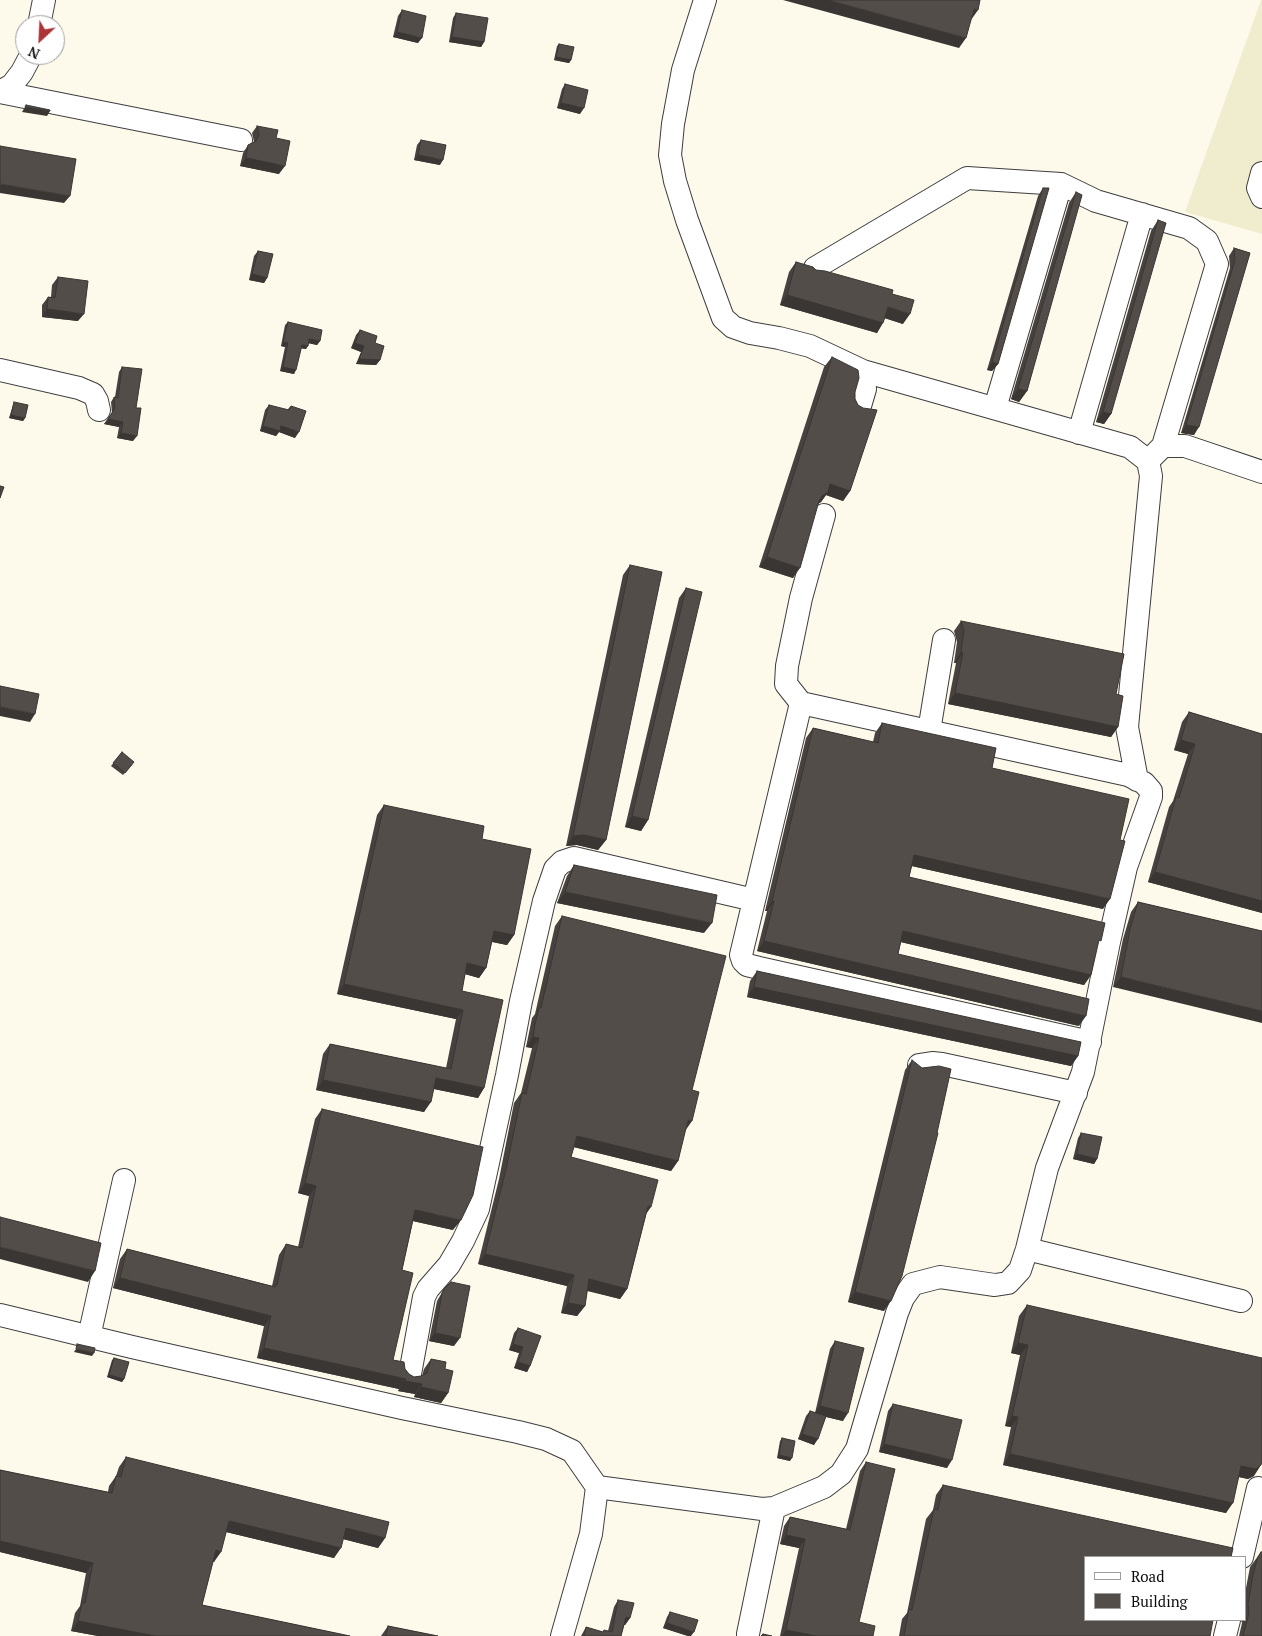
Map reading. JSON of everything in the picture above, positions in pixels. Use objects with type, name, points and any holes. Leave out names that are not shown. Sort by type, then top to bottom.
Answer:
[{"type":"street","points":[[41,15],[44,0]]},
{"type":"street","points":[[705,0],[683,70],[673,124],[670,154],[675,181],[687,220],[724,318],[734,327],[750,333],[810,346],[863,371],[1155,453],[1185,446],[1262,472]]},
{"type":"street","points":[[3,88],[22,72],[26,65]]},
{"type":"street","points":[[3,88],[241,140]]},
{"type":"street","points":[[1262,173],[1258,188],[1262,197]]},
{"type":"street","points":[[815,268],[967,178],[1061,184],[1096,201],[1189,228],[1207,241],[1217,264],[1155,453],[1151,476],[1127,726],[1137,780]]},
{"type":"street","points":[[995,408],[1061,184]]},
{"type":"street","points":[[1080,432],[1142,214]]},
{"type":"street","points":[[0,370],[79,388],[93,394],[99,410]]},
{"type":"street","points":[[860,406],[865,389],[863,371]]},
{"type":"street","points":[[597,1487],[762,1509],[774,1508],[824,1487],[841,1474],[857,1449],[897,1313],[903,1298],[913,1284],[940,1277],[995,1285],[1008,1283],[1020,1270],[1047,1168],[1076,1092],[1090,1042],[1126,866],[1151,797],[1150,791],[1144,783],[1128,775],[801,703],[786,684],[787,666],[801,598],[824,515]]},
{"type":"street","points":[[929,731],[944,640]]},
{"type":"street","points":[[801,703],[741,955],[743,961],[747,965],[1090,1042]]},
{"type":"street","points":[[406,1391],[424,1297],[463,1241],[478,1209],[525,983],[544,901],[555,868],[562,862],[574,858],[754,900]]},
{"type":"street","points":[[919,1065],[942,1064],[1076,1092]]},
{"type":"street","points":[[89,1337],[124,1180]]},
{"type":"street","points":[[1027,1249],[1240,1301]]},
{"type":"street","points":[[0,1315],[89,1337],[406,1391],[546,1439],[572,1451],[597,1487],[591,1534],[562,1636]]},
{"type":"street","points":[[1242,1556],[1258,1488]]},
{"type":"street","points":[[748,1634],[774,1508]]},
{"type":"street","points":[[1225,1636],[1228,1621]]},
{"type":"shaded area","points":[[1262,0],[1262,234],[1185,212]]},
{"type":"building","points":[[828,0],[980,0],[978,10],[974,9],[966,38]]},
{"type":"building","points":[[402,10],[426,16],[422,38],[397,32]]},
{"type":"building","points":[[456,13],[488,18],[484,42],[452,37]]},
{"type":"building","points":[[559,44],[574,47],[571,60],[556,57]]},
{"type":"building","points":[[565,84],[588,90],[584,108],[561,103]]},
{"type":"building","points":[[26,105],[50,110],[50,111],[25,107]]},
{"type":"building","points":[[257,126],[278,130],[276,138],[290,141],[285,166],[246,158],[248,145],[256,141],[259,135]]},
{"type":"building","points":[[421,140],[446,145],[443,160],[418,155]]},
{"type":"building","points":[[0,146],[76,159],[70,196],[0,184]]},
{"type":"building","points":[[1043,188],[1049,188],[998,364],[992,362]]},
{"type":"building","points":[[1076,192],[1082,195],[1027,391],[1018,389]]},
{"type":"building","points":[[1158,220],[1166,223],[1111,414],[1103,412]]},
{"type":"building","points":[[1234,248],[1250,253],[1199,427],[1186,425],[1235,260]]},
{"type":"building","points":[[258,251],[273,254],[267,278],[252,274]]},
{"type":"building","points":[[796,262],[813,267],[816,270],[893,290],[892,294],[914,300],[910,314],[888,307],[883,323],[787,295]]},
{"type":"building","points":[[58,277],[88,281],[84,314],[47,309],[48,297],[55,298]]},
{"type":"building","points":[[288,322],[322,330],[320,341],[309,339],[308,346],[302,345],[296,370],[283,367],[288,343],[283,342]]},
{"type":"building","points":[[360,330],[377,336],[375,343],[384,346],[380,360],[359,359],[364,346],[355,343]]},
{"type":"building","points":[[832,357],[858,370],[859,378],[855,399],[858,405],[863,408],[877,410],[850,491],[830,484],[828,492],[819,501],[800,568],[767,557]]},
{"type":"building","points":[[122,367],[142,369],[136,408],[141,408],[137,436],[121,433],[123,422],[108,419],[115,408],[114,397],[118,398]]},
{"type":"building","points":[[14,402],[28,405],[25,418],[11,415]]},
{"type":"building","points":[[269,405],[289,410],[291,406],[306,411],[299,432],[281,426],[280,431],[263,426]]},
{"type":"building","points":[[0,486],[4,487],[0,498]]},
{"type":"building","points":[[630,565],[662,572],[606,840],[584,835],[573,836]]},
{"type":"building","points":[[686,588],[702,592],[648,820],[632,816]]},
{"type":"building","points":[[961,621],[1124,654],[1116,694],[1123,696],[1118,727],[955,693],[963,653],[961,652],[964,631]]},
{"type":"building","points":[[0,686],[39,694],[35,714],[0,707]]},
{"type":"building","points":[[1189,712],[1262,734],[1262,901],[1155,872],[1176,797],[1179,798],[1195,744],[1181,740]]},
{"type":"building","points":[[882,723],[996,748],[992,768],[1129,799],[1120,840],[1125,841],[1110,899],[914,855],[909,877],[1105,923],[1091,975],[903,931],[898,954],[1089,999],[1086,1016],[764,941],[813,728],[878,743]]},
{"type":"building","points":[[122,752],[134,762],[125,773],[113,763]]},
{"type":"building","points":[[384,805],[484,826],[482,839],[531,849],[514,935],[494,931],[486,968],[467,963],[462,991],[503,1000],[484,1088],[436,1078],[431,1102],[323,1080],[330,1044],[451,1069],[463,1010],[344,984]]},
{"type":"building","points":[[574,865],[717,895],[712,923],[565,892]]},
{"type":"building","points":[[1138,902],[1262,931],[1262,1011],[1121,977],[1130,929]]},
{"type":"building","points":[[562,916],[726,956],[692,1090],[699,1092],[692,1121],[688,1120],[678,1161],[577,1136],[571,1157],[658,1180],[651,1207],[648,1206],[627,1289],[589,1279],[585,1306],[568,1303],[574,1275],[485,1254],[522,1093],[526,1094],[539,1038],[533,1037],[535,1024],[539,1008],[541,1008]]},
{"type":"building","points":[[757,971],[1081,1042],[1078,1056],[754,987]]},
{"type":"building","points":[[912,1060],[922,1068],[939,1066],[951,1069],[938,1133],[902,1276],[891,1301],[855,1292]]},
{"type":"building","points":[[322,1109],[483,1147],[473,1195],[461,1220],[415,1210],[402,1270],[413,1273],[393,1360],[404,1362],[405,1369],[414,1377],[427,1373],[431,1359],[446,1362],[445,1369],[453,1371],[448,1393],[421,1387],[422,1384],[405,1381],[406,1379],[264,1348],[271,1316],[120,1278],[127,1249],[275,1287],[286,1244],[302,1248],[316,1186],[305,1183]]},
{"type":"building","points":[[1081,1133],[1102,1137],[1097,1159],[1077,1154]]},
{"type":"building","points":[[0,1217],[101,1243],[95,1271],[0,1247]]},
{"type":"building","points":[[451,1282],[470,1286],[460,1338],[435,1333],[442,1293]]},
{"type":"building","points":[[1027,1305],[1262,1358],[1262,1461],[1261,1465],[1256,1469],[1241,1466],[1233,1503],[1010,1454],[1018,1417],[1012,1416],[1028,1345],[1018,1343]]},
{"type":"building","points":[[518,1328],[541,1336],[530,1366],[518,1362],[523,1347],[513,1344]]},
{"type":"building","points":[[835,1341],[864,1348],[848,1413],[820,1406]]},
{"type":"building","points":[[77,1344],[95,1348],[94,1353],[76,1349]]},
{"type":"building","points":[[114,1358],[129,1362],[124,1379],[109,1375]]},
{"type":"building","points":[[893,1404],[962,1420],[952,1460],[884,1444]]},
{"type":"building","points":[[810,1411],[826,1416],[818,1439],[802,1434]]},
{"type":"building","points":[[782,1438],[795,1441],[792,1458],[779,1455]]},
{"type":"building","points":[[126,1457],[389,1522],[385,1538],[346,1528],[341,1548],[229,1521],[221,1552],[216,1550],[202,1605],[350,1636],[155,1636],[78,1621],[82,1603],[85,1603],[93,1563],[0,1541],[0,1470],[112,1493],[116,1476],[121,1477]]},
{"type":"building","points":[[866,1462],[895,1469],[859,1622],[875,1626],[873,1636],[816,1636],[786,1630],[805,1539],[786,1535],[790,1517],[850,1530]]},
{"type":"building","points":[[943,1485],[1233,1548],[1231,1556],[1084,1556],[1084,1621],[1213,1621],[1210,1636],[904,1636],[909,1609],[912,1610],[934,1509],[938,1510]]},
{"type":"building","points":[[1262,1552],[1262,1636],[1243,1636],[1249,1613],[1248,1604],[1258,1557]]},
{"type":"building","points":[[618,1600],[634,1603],[630,1618],[626,1617],[621,1636],[584,1636],[586,1627],[603,1632],[604,1630],[612,1632]]},
{"type":"building","points":[[670,1612],[698,1620],[694,1632],[667,1623]]},
{"type":"building","points":[[388,1626],[438,1636],[386,1636]]}]
